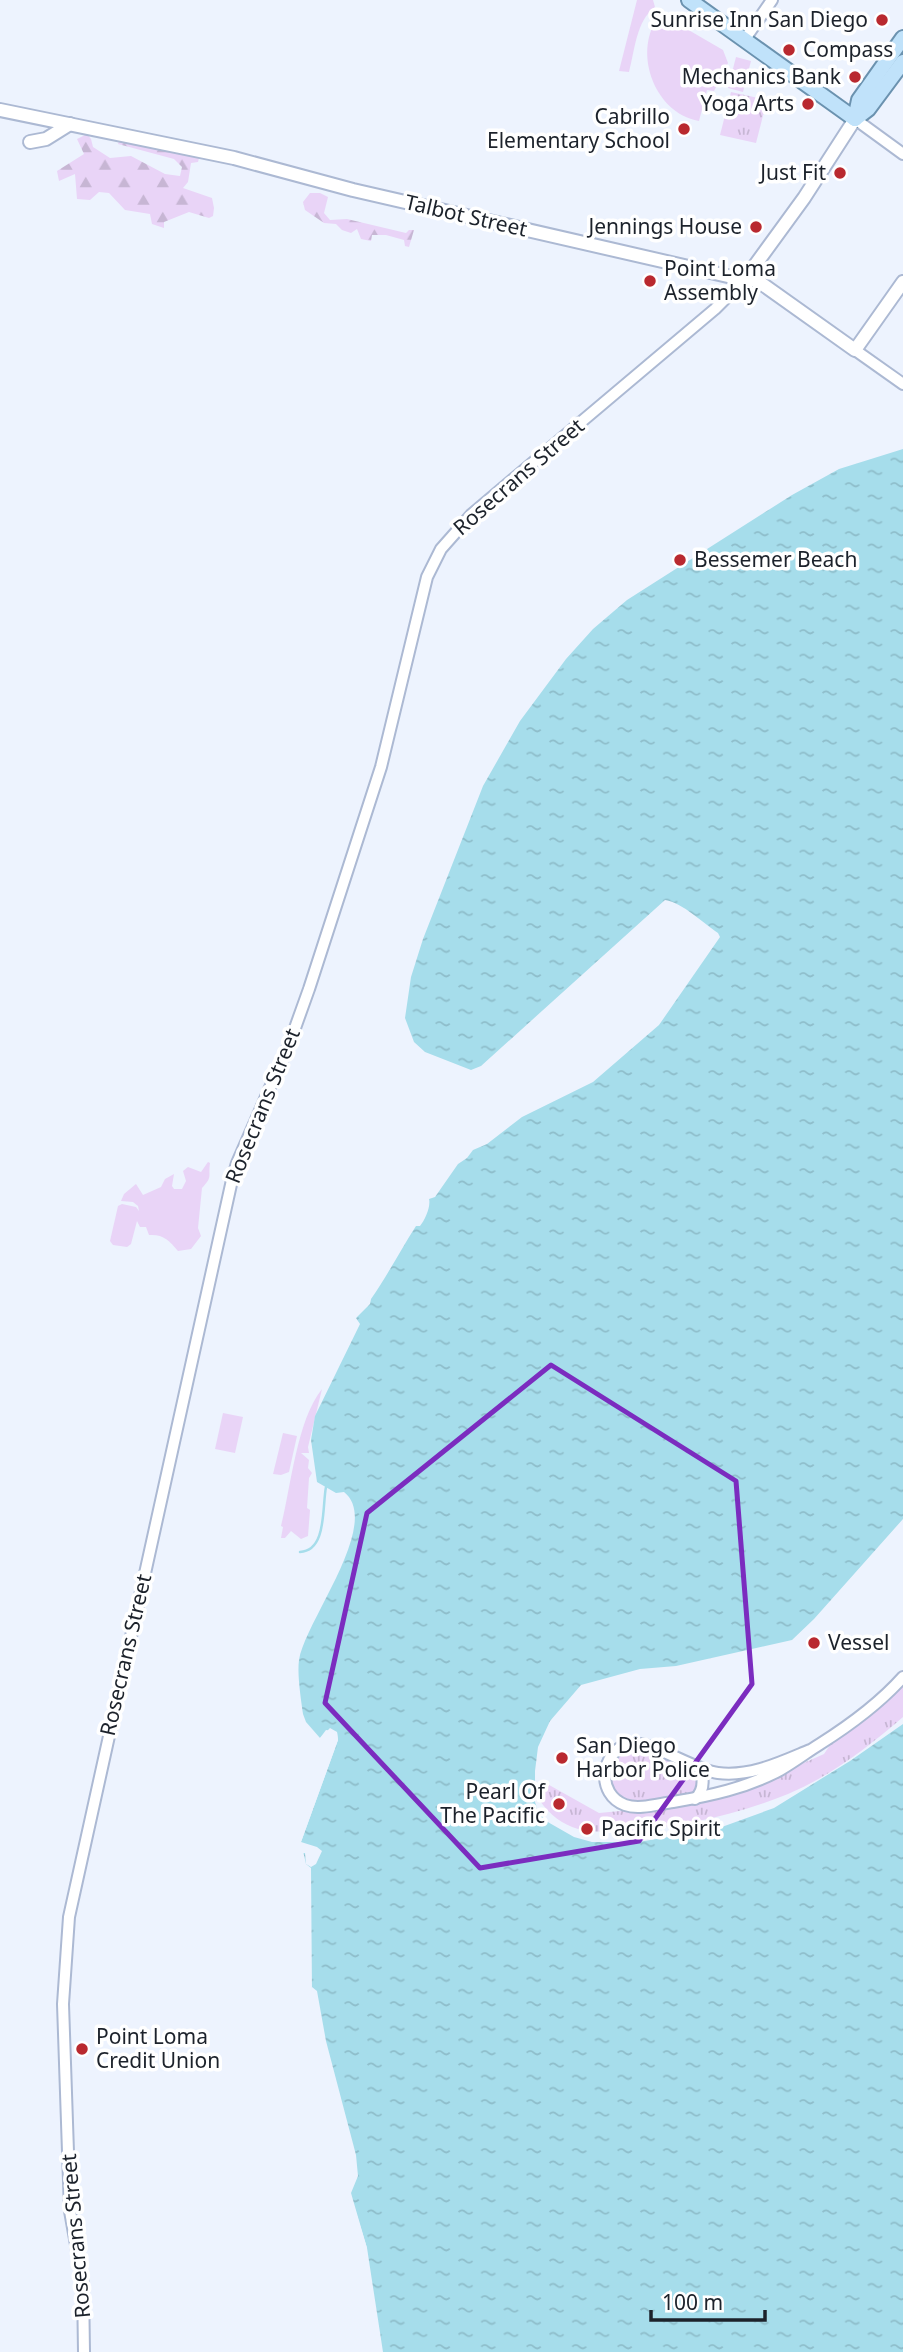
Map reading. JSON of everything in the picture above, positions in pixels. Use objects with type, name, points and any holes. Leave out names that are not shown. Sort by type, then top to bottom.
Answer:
[{"type":"main road","points":[[689,0],[855,119]]},
{"type":"main road","name":"Rosecrans Street","points":[[855,119],[859,100],[903,38]]},
{"type":"main road","name":"Rosecrans Street","points":[[745,279],[804,198],[855,119],[868,109],[903,62]]},
{"type":"main road","name":"Talbot Street","points":[[0,110],[234,158],[353,190],[758,281],[855,350]]},
{"type":"main road","points":[[28,116],[35,130],[30,142],[46,139],[70,124]]},
{"type":"main road","points":[[855,350],[903,282]]},
{"type":"street","points":[[744,39],[772,0]]},
{"type":"street","points":[[855,119],[903,154]]},
{"type":"street","name":"Rosecrans Street","points":[[84,2352],[83,2284],[70,2211],[63,2004],[67,1927],[237,1163],[290,1042],[309,989],[381,767],[422,592],[440,549],[472,514],[715,309],[745,279]]},
{"type":"street","name":"Talbot Street","points":[[855,350],[903,384]]},
{"type":"street","points":[[810,1750],[751,1772],[722,1773],[700,1769],[650,1746],[634,1743],[613,1754],[605,1770],[605,1781],[609,1791],[625,1805],[643,1806],[695,1799],[762,1778],[779,1770],[810,1750],[859,1717],[903,1677]]},
{"type":"street","points":[[695,1799],[702,1788],[700,1769]]},
{"type":"highlighted area","points":[[551,1365],[736,1481],[752,1684],[639,1841],[480,1868],[325,1703],[367,1513]]},
{"type":"green space","points":[[637,0],[653,0],[655,7],[640,28],[629,72],[619,71]]},
{"type":"green space","points":[[661,14],[723,50],[728,63],[714,91],[707,90],[699,121],[683,116],[669,106],[652,77],[648,44],[652,28]]},
{"type":"green space","points":[[736,57],[751,61],[743,92],[728,88]]},
{"type":"green space","points":[[731,92],[767,100],[756,143],[720,135]]},
{"type":"green space","points":[[87,134],[93,147],[110,158],[131,156],[165,174],[180,176],[182,167],[174,159],[118,144],[119,141],[199,158],[198,162],[191,163],[188,182],[183,188],[212,198],[213,216],[209,218],[189,212],[164,222],[164,228],[152,224],[150,214],[125,210],[109,193],[99,192],[90,200],[77,199],[75,174],[59,181],[57,171],[84,154],[77,139]]},
{"type":"green space","points":[[310,193],[320,193],[328,197],[324,213],[330,220],[347,219],[406,233],[414,230],[409,247],[405,246],[404,240],[386,235],[372,235],[371,241],[361,239],[357,229],[351,233],[336,224],[324,223],[305,210],[303,202]]},
{"type":"green space","points":[[208,1162],[209,1177],[202,1188],[198,1228],[201,1236],[191,1249],[178,1251],[165,1238],[149,1235],[146,1227],[140,1227],[137,1221],[131,1244],[127,1247],[113,1245],[110,1241],[118,1206],[122,1204],[136,1207],[139,1211],[133,1202],[121,1201],[124,1194],[136,1184],[143,1195],[161,1187],[165,1179],[174,1174],[172,1186],[174,1189],[182,1189],[186,1181],[183,1171],[188,1167],[201,1172]]},
{"type":"green space","points":[[322,1389],[308,1447],[309,1453],[301,1453],[309,1460],[308,1468],[312,1473],[309,1478],[307,1508],[310,1510],[308,1536],[301,1539],[291,1531],[285,1538],[281,1538],[281,1526],[301,1435],[313,1402]]},
{"type":"green space","points":[[223,1413],[243,1417],[235,1453],[215,1449]]},
{"type":"green space","points":[[283,1433],[297,1436],[289,1472],[273,1474]]},
{"type":"green space","points":[[903,1683],[903,1717],[876,1739],[819,1779],[747,1809],[664,1827],[594,1831],[578,1829],[562,1822],[540,1801],[542,1781],[599,1813],[693,1804],[747,1788],[824,1754],[832,1742],[874,1710]]},
{"type":"green space","points":[[642,1748],[691,1769],[698,1781],[694,1794],[636,1803],[620,1796],[609,1781],[613,1759],[626,1749]]},
{"type":"water","points":[[903,449],[903,1519],[792,1640],[676,1666],[640,1669],[581,1685],[550,1721],[538,1747],[535,1802],[546,1821],[574,1837],[592,1842],[639,1842],[719,1828],[774,1808],[903,1724],[903,2352],[370,2352],[367,2248],[350,2193],[352,2171],[312,1994],[311,1868],[306,1864],[301,1842],[338,1740],[337,1732],[326,1730],[320,1738],[306,1722],[298,1673],[299,1660],[304,1643],[338,1573],[354,1526],[354,1507],[344,1492],[336,1493],[317,1482],[311,1440],[315,1416],[360,1324],[356,1318],[370,1304],[416,1226],[420,1226],[426,1217],[429,1199],[435,1197],[458,1164],[473,1150],[487,1144],[522,1117],[593,1082],[659,1025],[720,937],[686,909],[665,900],[481,1066],[471,1070],[425,1052],[414,1042],[405,1018],[411,977],[423,939],[483,786],[520,721],[566,659],[593,629],[627,600],[792,495],[839,469]]},
{"type":"pier","points":[[330,1728],[337,1732],[338,1740],[301,1842],[322,1851],[316,1864],[311,1867],[306,1864],[305,1853],[301,1853],[298,1842],[334,1733],[331,1732],[321,1741],[320,1738]]},
{"type":"pier","points":[[312,1987],[317,1991],[326,2041],[356,2155],[358,2176],[351,2193],[367,2248],[383,2352],[366,2352],[363,2248],[347,2194],[351,2173],[309,2000]]},
{"type":"waterway","points":[[300,1552],[309,1550],[319,1536],[326,1487]]},
{"type":"place","name":"Sunrise Inn San Diego","points":[[882,20]]},
{"type":"place","name":"Compass","points":[[789,50]]},
{"type":"place","name":"Mechanics Bank","points":[[855,77]]},
{"type":"place","name":"Yoga Arts","points":[[808,104]]},
{"type":"place","name":"Cabrillo Elementary School","points":[[684,129]]},
{"type":"place","name":"Just Fit","points":[[840,173]]},
{"type":"place","name":"Jennings House","points":[[756,227]]},
{"type":"place","name":"Point Loma Assembly","points":[[650,281]]},
{"type":"place","name":"Bessemer Beach","points":[[680,560]]},
{"type":"place","name":"Vessel","points":[[814,1643]]},
{"type":"place","name":"San Diego Harbor Police","points":[[562,1758]]},
{"type":"place","name":"Pearl Of The Pacific","points":[[559,1804]]},
{"type":"place","name":"Pacific Spirit","points":[[587,1829]]},
{"type":"place","name":"Point Loma Credit Union","points":[[82,2049]]}]
